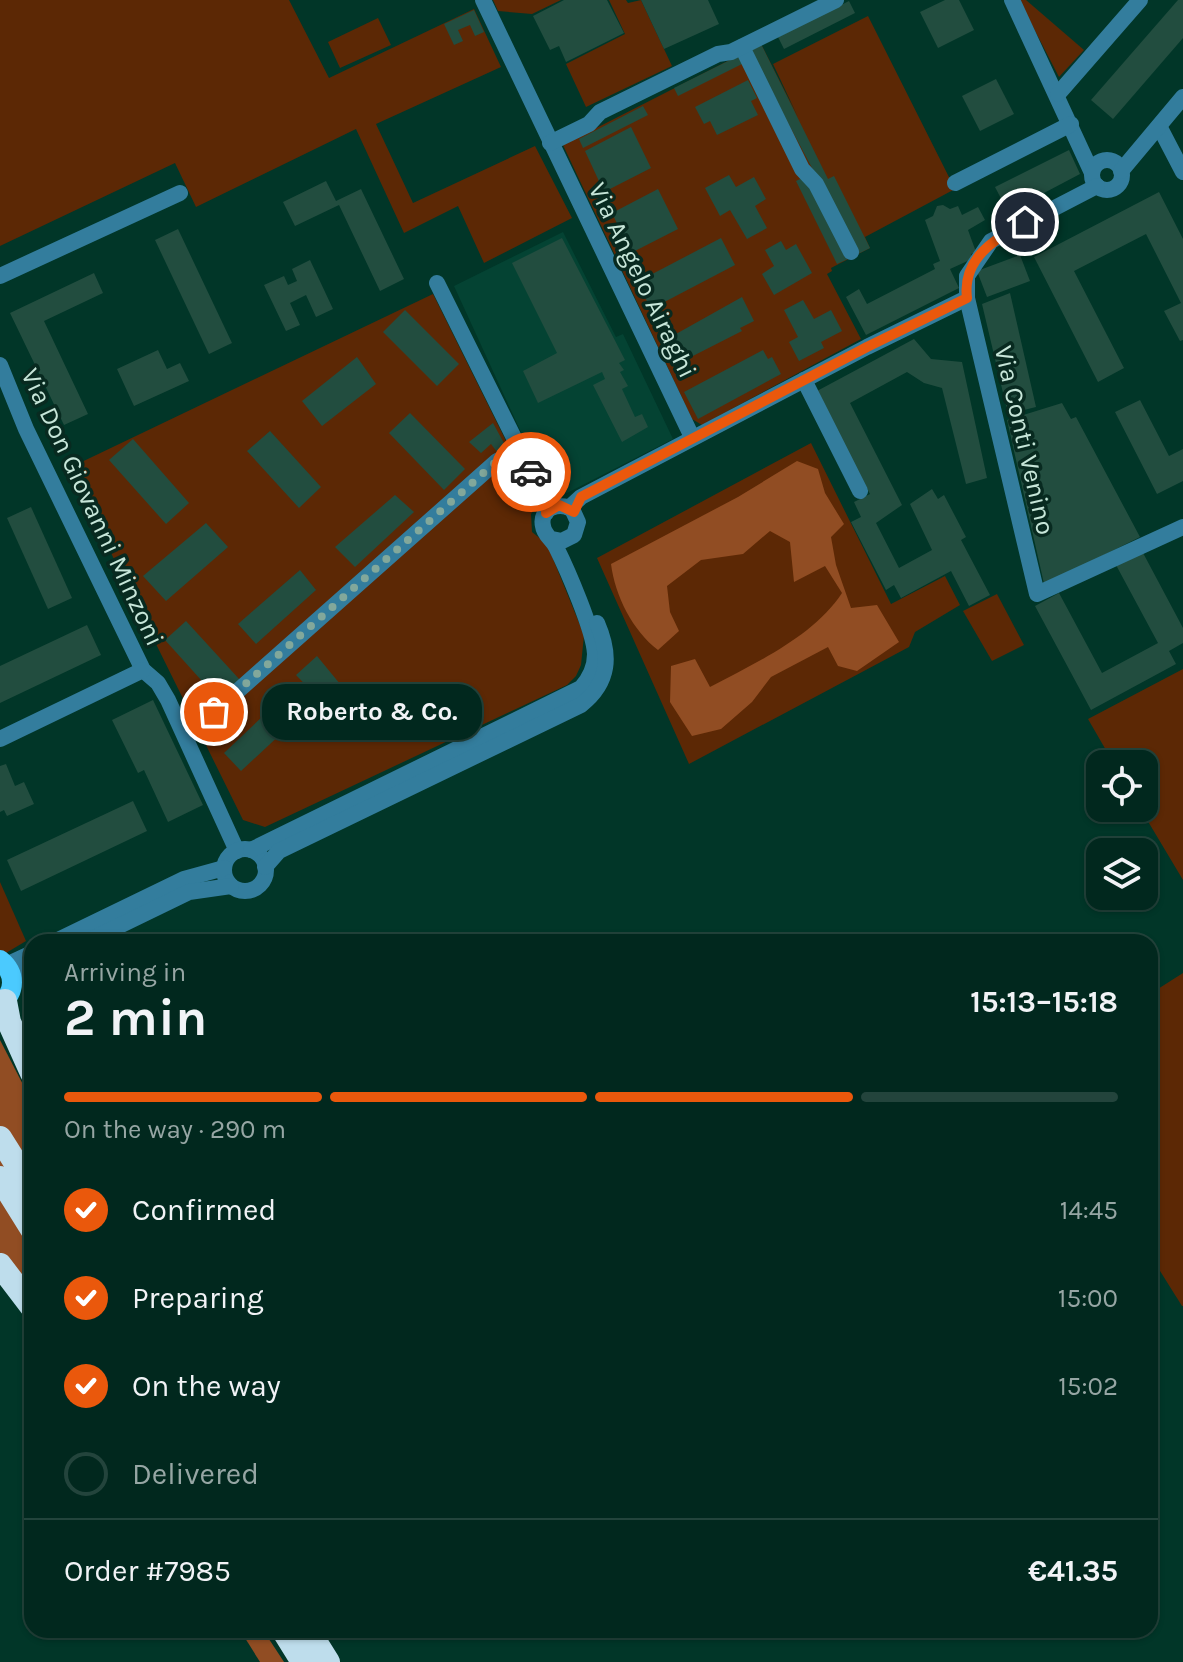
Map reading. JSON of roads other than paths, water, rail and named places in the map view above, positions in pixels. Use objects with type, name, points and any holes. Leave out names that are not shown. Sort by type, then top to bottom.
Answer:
[{"type":"highway","points":[[5,982],[16,1042],[24,1058]]},
{"type":"highway","points":[[0,1138],[24,1176]]},
{"type":"highway","points":[[0,1178],[24,1216]]},
{"type":"highway","points":[[0,1265],[24,1296]]},
{"type":"highway","points":[[288,1638],[303,1662]]},
{"type":"highway","points":[[313,1638],[328,1662]]},
{"type":"street","name":"Via Angelo Airaghi","points":[[483,0],[692,437]]},
{"type":"street","points":[[550,143],[589,124],[600,112],[836,0]]},
{"type":"street","points":[[1012,0],[1071,124],[1100,172]]},
{"type":"street","points":[[1058,94],[1140,0]]},
{"type":"street","points":[[742,47],[802,169],[816,184],[851,252]]},
{"type":"street","points":[[265,867],[279,851],[581,705],[593,668],[593,642],[552,539],[542,525],[561,507],[967,298],[967,276],[991,241],[1100,172],[1135,154],[1183,97]]},
{"type":"street","points":[[955,183],[1071,124]]},
{"type":"street","points":[[1159,126],[1183,172]]},
{"type":"street","points":[[0,276],[180,193]]},
{"type":"street","points":[[437,283],[520,449],[577,529],[570,538],[562,541],[552,539]]},
{"type":"street","name":"Via Conti Venino","points":[[967,298],[1037,594],[1183,527]]},
{"type":"street","name":"Via Don Giovanni Minzoni","points":[[0,365],[26,429],[143,670],[158,683],[168,700],[244,850]]},
{"type":"street","points":[[804,380],[860,491]]},
{"type":"street","points":[[214,712],[497,461],[520,449]]},
{"type":"street","points":[[231,886],[224,868],[230,855],[586,693],[603,680],[608,662],[607,648],[572,565],[570,538]]},
{"type":"street","name":"Via Don Giovanni Minzoni","points":[[0,739],[143,670]]},
{"type":"street","points":[[102,934],[189,892],[231,886],[245,890],[257,886],[263,879],[265,867],[262,858],[244,850]]},
{"type":"street","points":[[71,934],[184,879],[224,868]]},
{"type":"street","points":[[5,982],[24,962]]},
{"type":"street","points":[[5,982],[24,973]]},
{"type":"place","name":"Roberto & Co.","points":[[214,712]]}]
